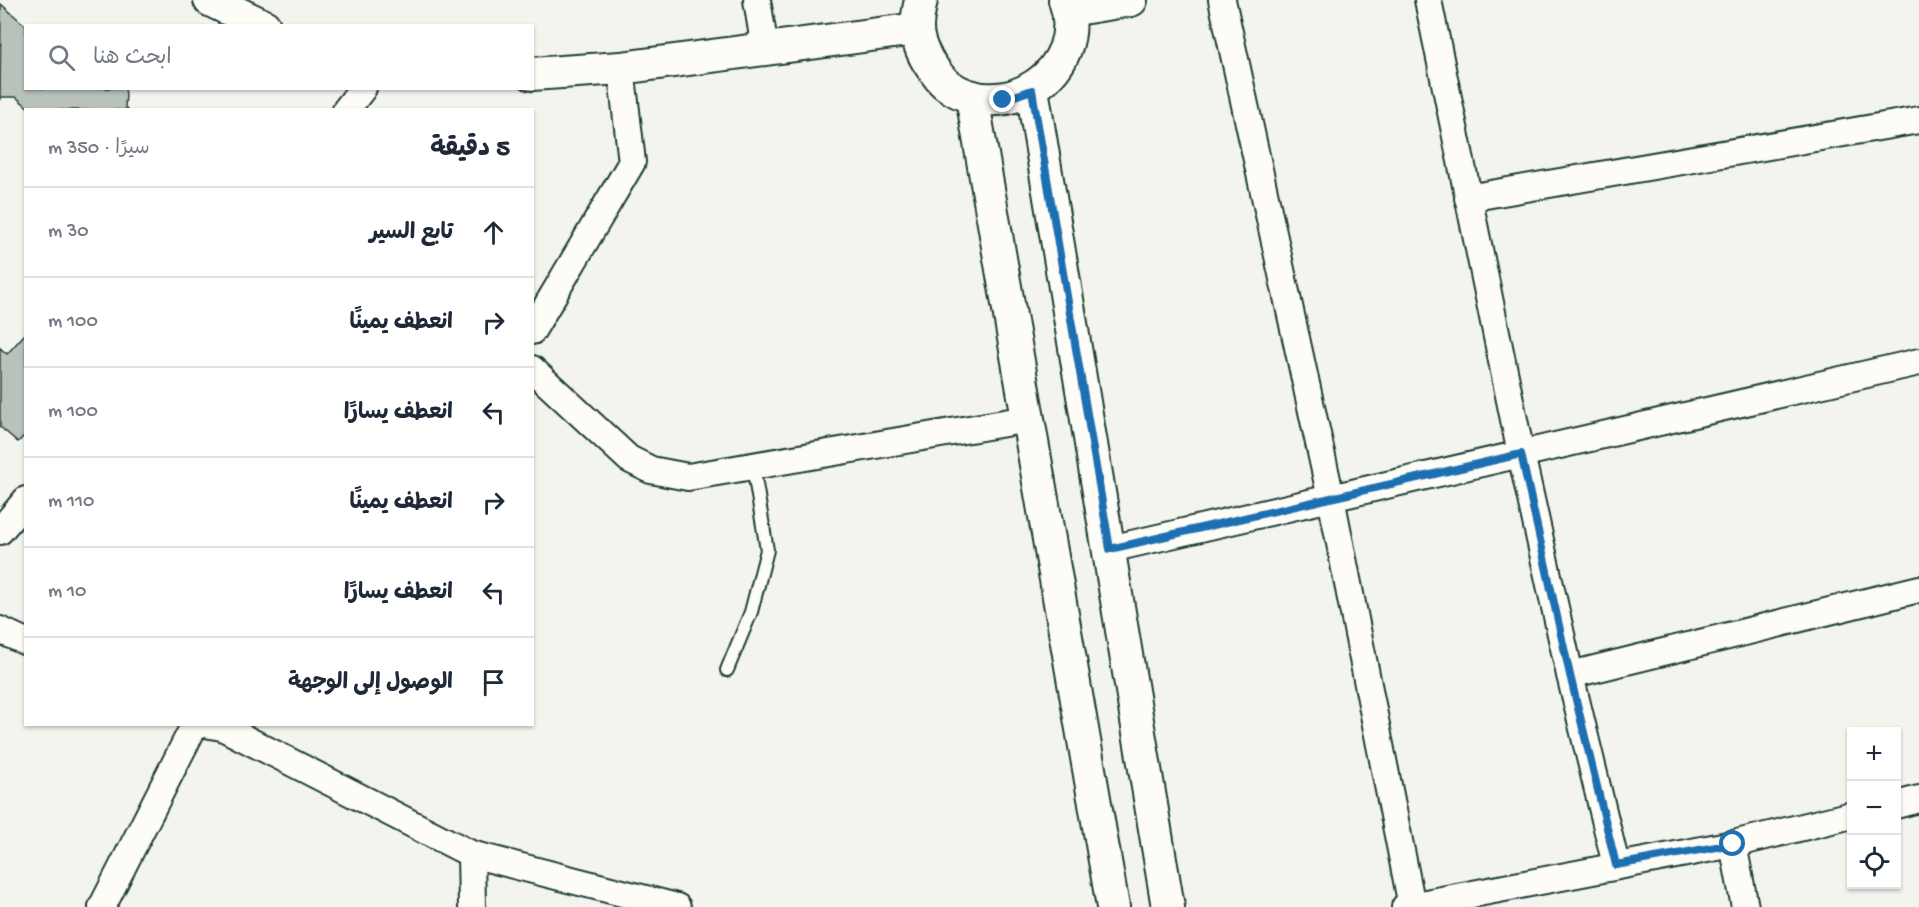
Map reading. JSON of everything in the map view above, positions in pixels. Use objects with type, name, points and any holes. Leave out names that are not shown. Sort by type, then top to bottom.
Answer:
[{"type":"street","points":[[210,0],[260,24]]},
{"type":"street","points":[[757,0],[765,49]]},
{"type":"street","points":[[534,74],[621,68],[765,49],[919,14],[925,59],[945,84],[972,97],[1003,100],[1032,90],[1055,69],[1068,41],[1067,5],[1131,0]]},
{"type":"street","points":[[1222,0],[1331,498],[1409,907],[1733,844],[1847,816]]},
{"type":"street","points":[[1428,0],[1521,454],[1570,675],[1616,865]]},
{"type":"street","points":[[534,328],[632,162],[621,68]]},
{"type":"street","points":[[348,108],[361,90]]},
{"type":"street","points":[[1032,90],[1168,907]]},
{"type":"street","points":[[972,97],[1113,907]]},
{"type":"street","points":[[1468,198],[1919,120]]},
{"type":"street","points":[[1110,549],[1919,362]]},
{"type":"street","points":[[534,371],[629,459],[651,470],[688,477],[1028,420]]},
{"type":"street","points":[[0,531],[24,502]]},
{"type":"street","points":[[1570,675],[1919,590]]},
{"type":"street","points":[[0,630],[24,641]]},
{"type":"street","points":[[102,907],[194,726]]},
{"type":"street","points":[[219,726],[471,854],[677,907]]},
{"type":"street","points":[[1901,804],[1919,799]]},
{"type":"street","points":[[1733,844],[1745,907]]},
{"type":"street","points":[[471,854],[472,907]]},
{"type":"lane","points":[[727,670],[751,612],[767,550],[753,466]]},
{"type":"building","points":[[1,4],[24,24],[24,90],[125,90],[126,108],[29,108],[16,97],[0,99]]},
{"type":"building","points":[[24,335],[24,436],[18,442],[0,427],[0,348],[7,354]]},
{"type":"route","points":[[1003,100],[1032,90],[1110,549],[1521,454],[1570,675],[1616,865],[1733,844]]}]
